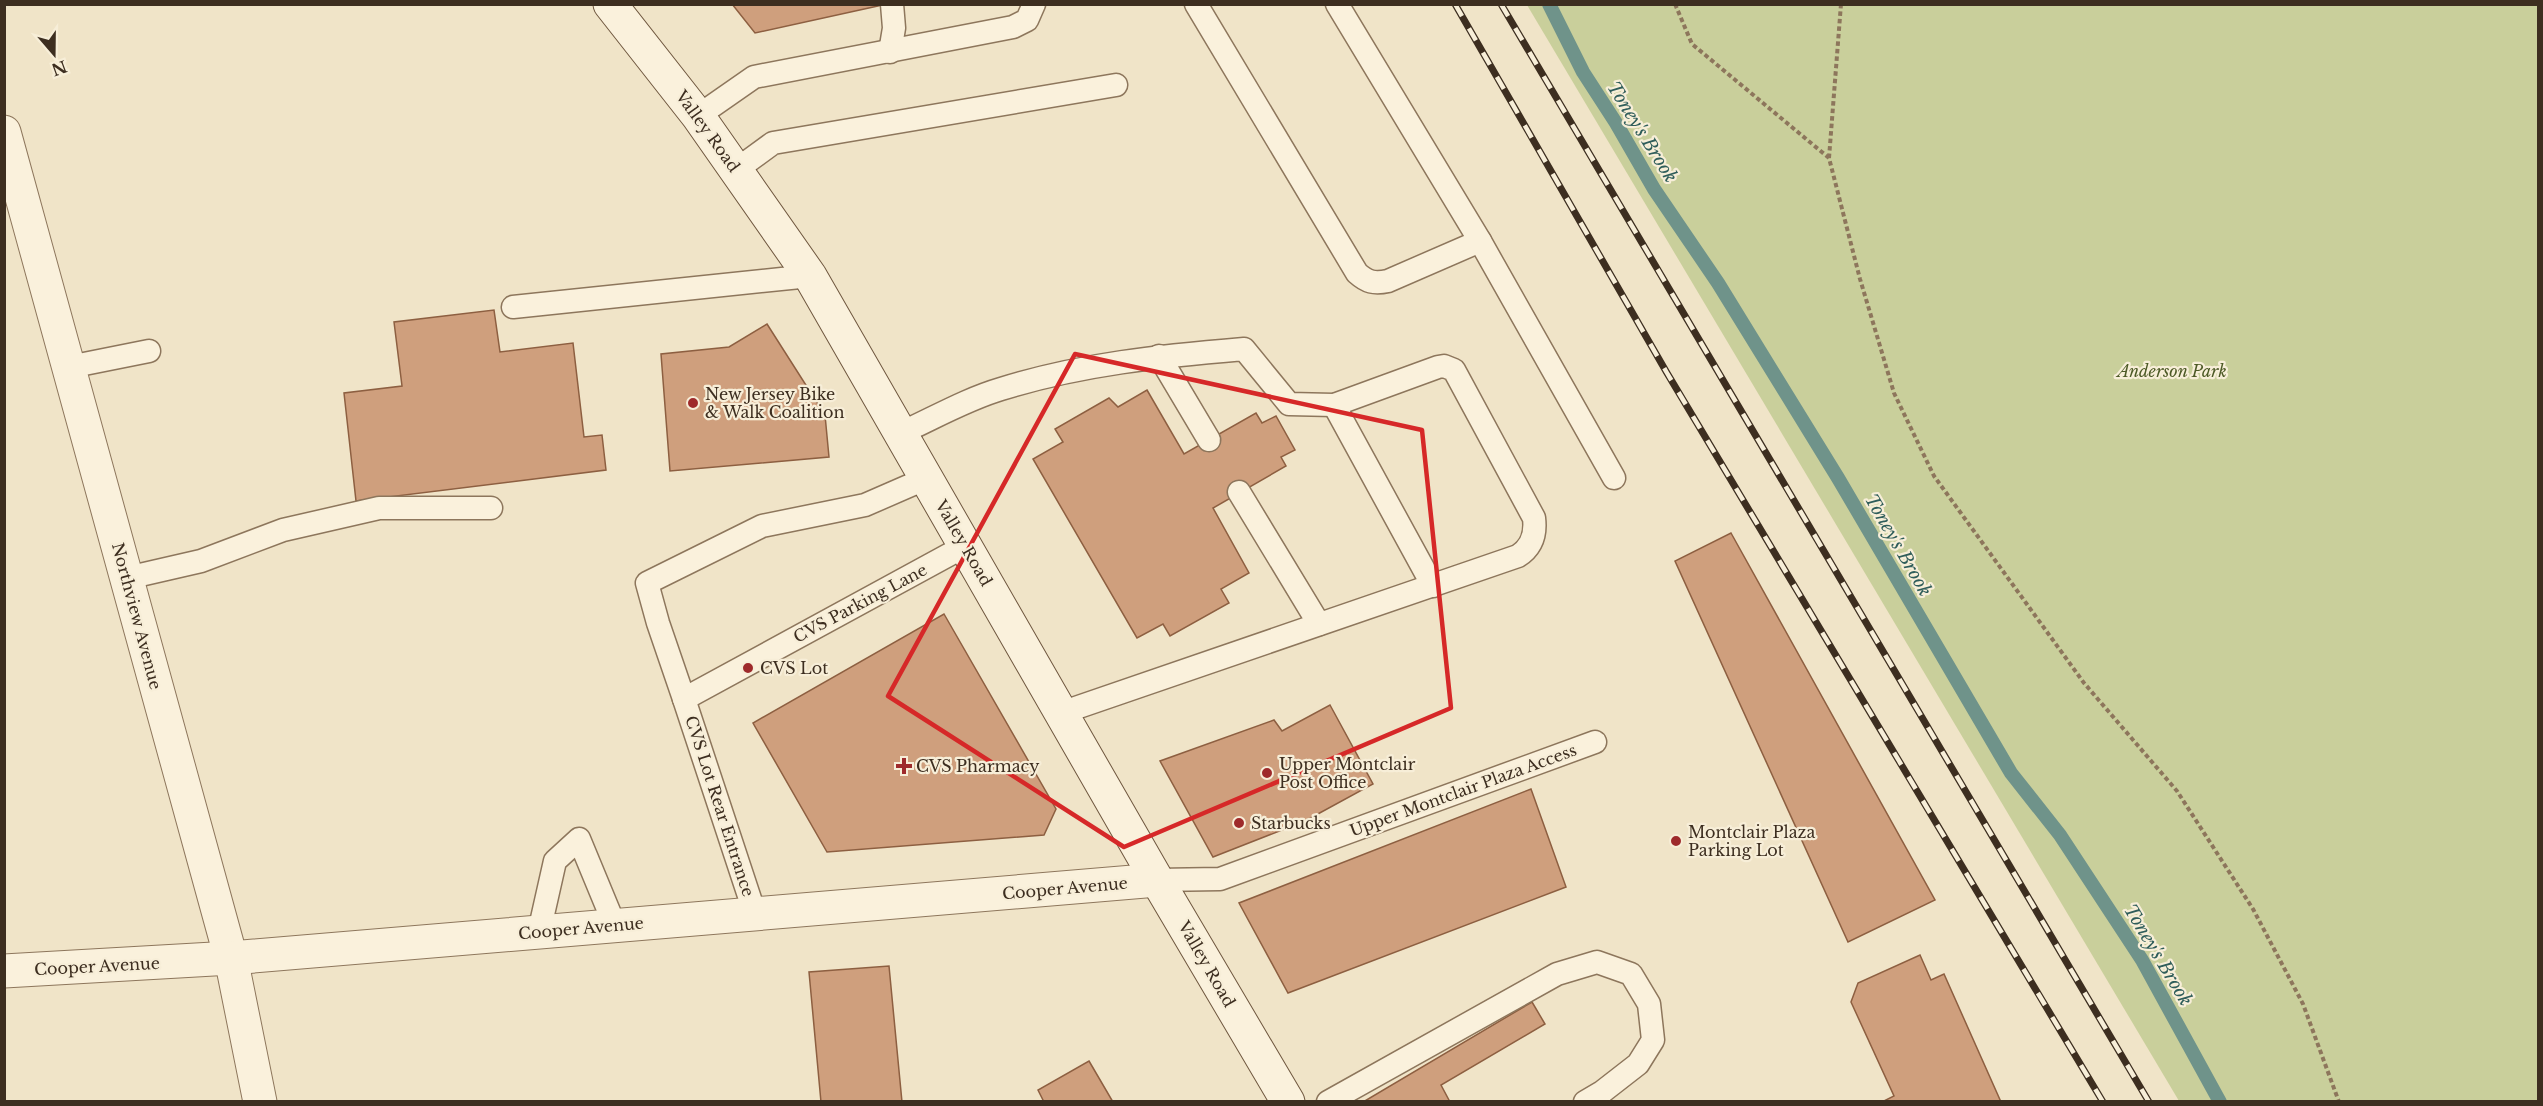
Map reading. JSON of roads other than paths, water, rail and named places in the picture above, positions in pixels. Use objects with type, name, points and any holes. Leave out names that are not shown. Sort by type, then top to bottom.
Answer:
[{"type":"street","name":"Valley Road","points":[[610,4],[698,116],[810,276],[1157,880],[1288,1101]]},
{"type":"street","name":"Northview Avenue","points":[[4,132],[231,958],[260,1101]]},
{"type":"street","name":"Cooper Avenue","points":[[4,971],[231,958],[1157,880]]},
{"type":"lane","points":[[890,52],[894,28],[892,4]]},
{"type":"lane","points":[[698,116],[754,77],[1013,27],[1027,20],[1034,4]]},
{"type":"lane","points":[[1196,4],[1356,273],[1377,284],[1479,241]]},
{"type":"lane","points":[[1336,4],[1479,241],[1614,478]]},
{"type":"lane","points":[[736,170],[773,144],[1116,85]]},
{"type":"lane","points":[[513,307],[810,276]]},
{"type":"lane","points":[[901,433],[999,390],[1076,369],[1159,357],[1244,349],[1289,404],[1334,405],[1438,367],[1444,366],[1454,370],[1533,518],[1535,527],[1531,543],[1518,556],[1061,713]]},
{"type":"lane","points":[[69,367],[149,351]]},
{"type":"lane","points":[[1159,357],[1209,440]]},
{"type":"lane","points":[[1334,405],[1433,586]]},
{"type":"lane","points":[[684,699],[647,583],[762,526],[865,505],[927,478]]},
{"type":"lane","points":[[1239,492],[1319,624]]},
{"type":"lane","points":[[127,578],[201,561],[283,530],[379,508],[491,508]]},
{"type":"lane","name":"CVS Parking Lane","points":[[684,699],[965,546]]},
{"type":"lane","name":"CVS Lot Rear Entrance","points":[[684,699],[755,914]]},
{"type":"lane","name":"Upper Montclair Plaza Access","points":[[1157,880],[1220,879],[1595,742]]},
{"type":"lane","points":[[539,932],[555,861],[579,839],[615,926]]},
{"type":"lane","points":[[1328,1101],[1557,974],[1597,962],[1631,974],[1649,1004],[1653,1040],[1638,1064],[1602,1092],[1585,1101]]},
{"type":"waterway","name":"Toney's Brook","points":[[1549,4],[1583,72],[1654,189],[1718,283],[1838,478],[2011,773],[2060,835],[2142,960],[2220,1102]]},
{"type":"railway","points":[[1455,4],[1667,373],[2103,1102]]},
{"type":"railway","points":[[1501,4],[2149,1102]]},
{"type":"place","name":"New Jersey Bike & Walk Coalition","points":[[693,403]]},
{"type":"place","name":"CVS Lot","points":[[748,668]]},
{"type":"place","name":"CVS Pharmacy","points":[[904,766]]},
{"type":"place","name":"Upper Montclair Post Office","points":[[1267,773]]},
{"type":"place","name":"Starbucks","points":[[1239,823]]},
{"type":"place","name":"Montclair Plaza Parking Lot","points":[[1676,841]]},
{"type":"park label","name":"Anderson Park","points":[[2172,371]]}]
